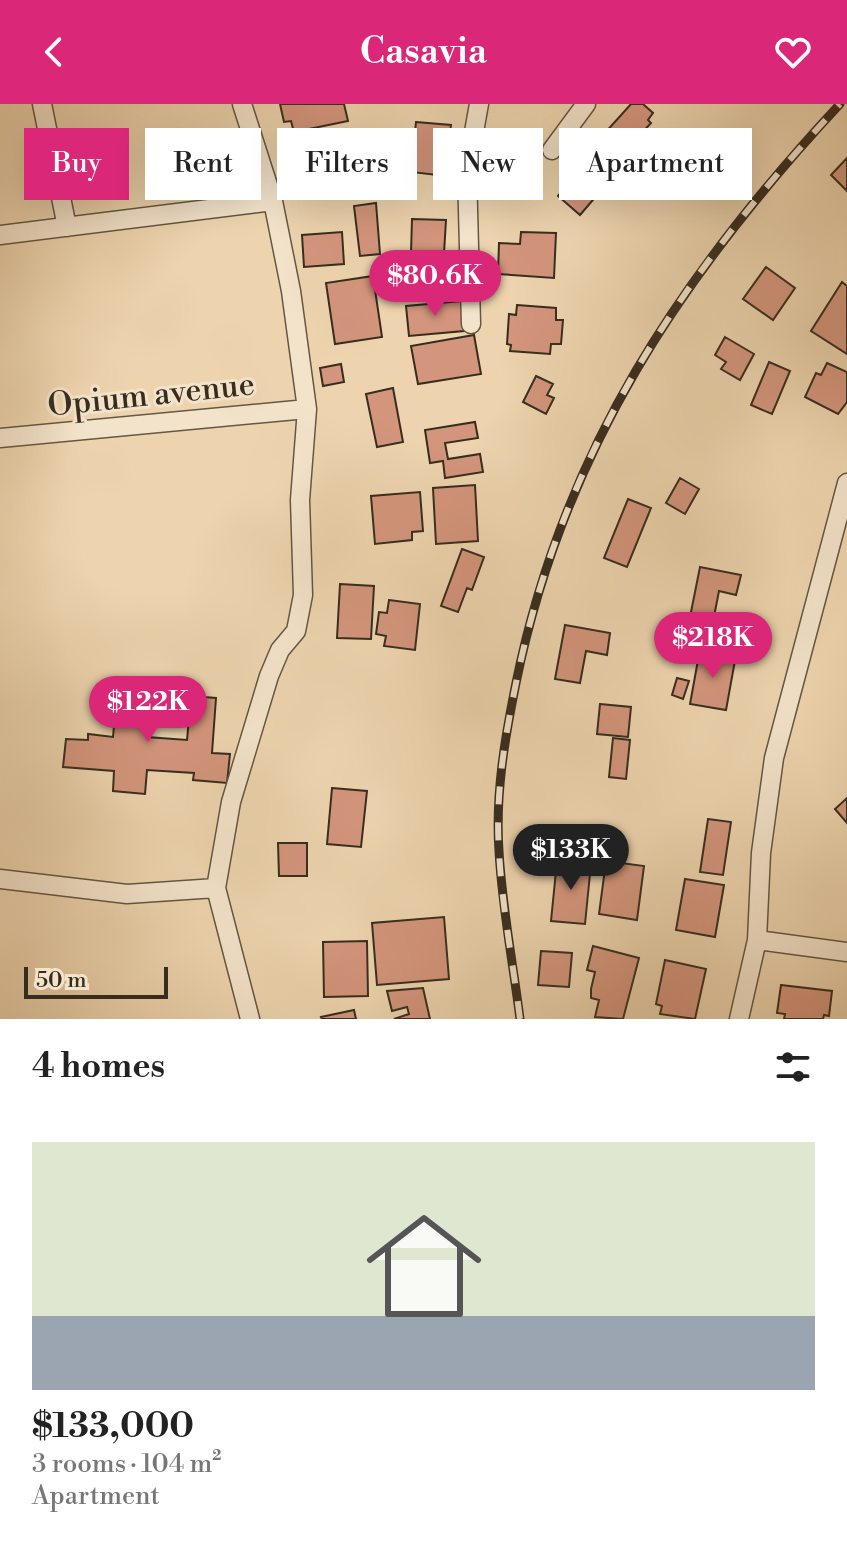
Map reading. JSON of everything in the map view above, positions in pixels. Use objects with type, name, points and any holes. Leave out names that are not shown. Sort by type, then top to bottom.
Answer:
[{"type":"street","points":[[42,104],[67,227]]},
{"type":"street","points":[[242,104],[273,201],[291,291],[307,409],[300,500],[303,595],[299,619],[296,631],[280,650],[269,676],[231,802],[216,888],[250,1019]]},
{"type":"street","points":[[471,324],[467,171],[479,104]]},
{"type":"street","points":[[552,150],[586,104]]},
{"type":"street","points":[[0,235],[273,201]]},
{"type":"street","name":"Opium avenue","points":[[0,438],[307,409]]},
{"type":"street","points":[[739,1019],[757,940],[761,853],[774,758],[847,483]]},
{"type":"street","points":[[0,879],[127,894],[216,888]]},
{"type":"street","points":[[757,940],[847,952]]},
{"type":"building","points":[[280,104],[344,104],[348,121],[314,128],[293,128],[291,121],[284,122]]},
{"type":"building","points":[[631,104],[643,104],[653,113],[646,128],[609,128]]},
{"type":"building","points":[[416,122],[451,125],[451,128],[433,128],[433,175],[417,173]]},
{"type":"building","points":[[847,158],[847,191],[831,175]]},
{"type":"building","points":[[563,200],[593,200],[580,215]]},
{"type":"building","points":[[376,203],[380,254],[360,256],[354,206]]},
{"type":"building","points":[[412,219],[446,220],[442,287],[410,287]]},
{"type":"building","points":[[342,232],[344,264],[304,267],[302,235]]},
{"type":"building","points":[[521,232],[556,233],[554,278],[498,274],[499,243],[520,244]]},
{"type":"building","points":[[766,267],[795,288],[773,320],[743,299]]},
{"type":"building","points":[[373,276],[382,337],[335,344],[326,283]]},
{"type":"building","points":[[842,282],[847,286],[847,354],[811,331]]},
{"type":"building","points":[[462,301],[464,331],[409,336],[406,306]]},
{"type":"building","points":[[517,305],[556,308],[556,320],[563,320],[561,344],[551,344],[550,354],[510,351],[511,345],[507,344],[509,314],[516,315]]},
{"type":"building","points":[[474,335],[481,374],[418,384],[411,346]]},
{"type":"building","points":[[725,337],[754,354],[740,380],[721,369],[726,362],[715,355]]},
{"type":"building","points":[[769,362],[790,371],[772,414],[751,405]]},
{"type":"building","points":[[827,363],[847,372],[847,402],[838,414],[805,397],[816,373],[821,375]]},
{"type":"building","points":[[341,364],[344,382],[323,386],[320,368]]},
{"type":"building","points":[[536,376],[553,384],[547,395],[554,398],[546,414],[523,402]]},
{"type":"building","points":[[393,388],[403,442],[377,447],[366,394]]},
{"type":"building","points":[[475,422],[478,438],[445,443],[448,459],[480,454],[483,472],[445,478],[443,461],[430,463],[425,430]]},
{"type":"building","points":[[680,478],[699,489],[685,514],[666,503]]},
{"type":"building","points":[[475,485],[478,541],[436,544],[433,488]]},
{"type":"building","points":[[420,492],[423,531],[412,532],[412,540],[375,544],[371,496]]},
{"type":"building","points":[[628,499],[651,508],[627,567],[604,558]]},
{"type":"building","points":[[462,549],[484,557],[472,590],[467,588],[458,612],[441,606]]},
{"type":"building","points":[[700,567],[741,575],[736,595],[719,591],[709,642],[686,637]]},
{"type":"building","points":[[340,584],[374,586],[371,639],[337,638]]},
{"type":"building","points":[[389,600],[420,604],[415,650],[384,646],[386,636],[376,634],[379,612],[387,613]]},
{"type":"building","points":[[717,623],[743,628],[739,649],[713,644]]},
{"type":"building","points":[[565,625],[610,633],[607,655],[586,651],[580,683],[555,679]]},
{"type":"building","points":[[700,649],[736,655],[726,710],[690,704]]},
{"type":"building","points":[[677,678],[689,681],[683,699],[672,695]]},
{"type":"building","points":[[95,688],[144,692],[142,713],[149,713],[147,737],[187,740],[191,696],[216,698],[212,753],[230,754],[227,783],[193,780],[194,773],[147,770],[145,794],[113,791],[114,771],[63,767],[66,739],[88,740],[88,734],[113,737],[115,715],[93,713]]},
{"type":"building","points":[[600,704],[631,707],[628,737],[597,734]]},
{"type":"building","points":[[613,738],[630,740],[626,779],[609,777]]},
{"type":"building","points":[[332,788],[367,791],[361,847],[327,844]]},
{"type":"building","points":[[847,798],[847,823],[835,809]]},
{"type":"building","points":[[708,819],[731,822],[723,875],[700,872]]},
{"type":"building","points":[[278,843],[307,843],[307,876],[279,876]]},
{"type":"building","points":[[557,861],[591,864],[585,924],[551,921]]},
{"type":"building","points":[[606,861],[644,866],[637,920],[599,914]]},
{"type":"building","points":[[685,879],[724,885],[715,937],[676,930]]},
{"type":"building","points":[[444,917],[449,979],[377,985],[372,923]]},
{"type":"building","points":[[367,941],[368,996],[324,997],[323,942]]},
{"type":"building","points":[[593,946],[639,958],[623,1019],[595,1017],[599,1000],[591,998],[591,989],[595,972],[587,970]]},
{"type":"building","points":[[541,951],[572,953],[569,987],[538,985]]},
{"type":"building","points":[[665,960],[706,969],[695,1019],[660,1014],[662,1006],[656,1004]]},
{"type":"building","points":[[781,985],[832,991],[829,1016],[824,1015],[823,1019],[784,1019],[785,1014],[777,1013]]},
{"type":"building","points":[[423,988],[430,1019],[394,1019],[409,1014],[407,1007],[392,1011],[387,991]]},
{"type":"building","points":[[354,1010],[356,1019],[321,1017]]},
{"type":"railway","points":[[520,1019],[500,872],[500,787],[516,683],[537,599],[564,519],[597,443],[636,371],[680,301],[782,168],[840,104]]}]
